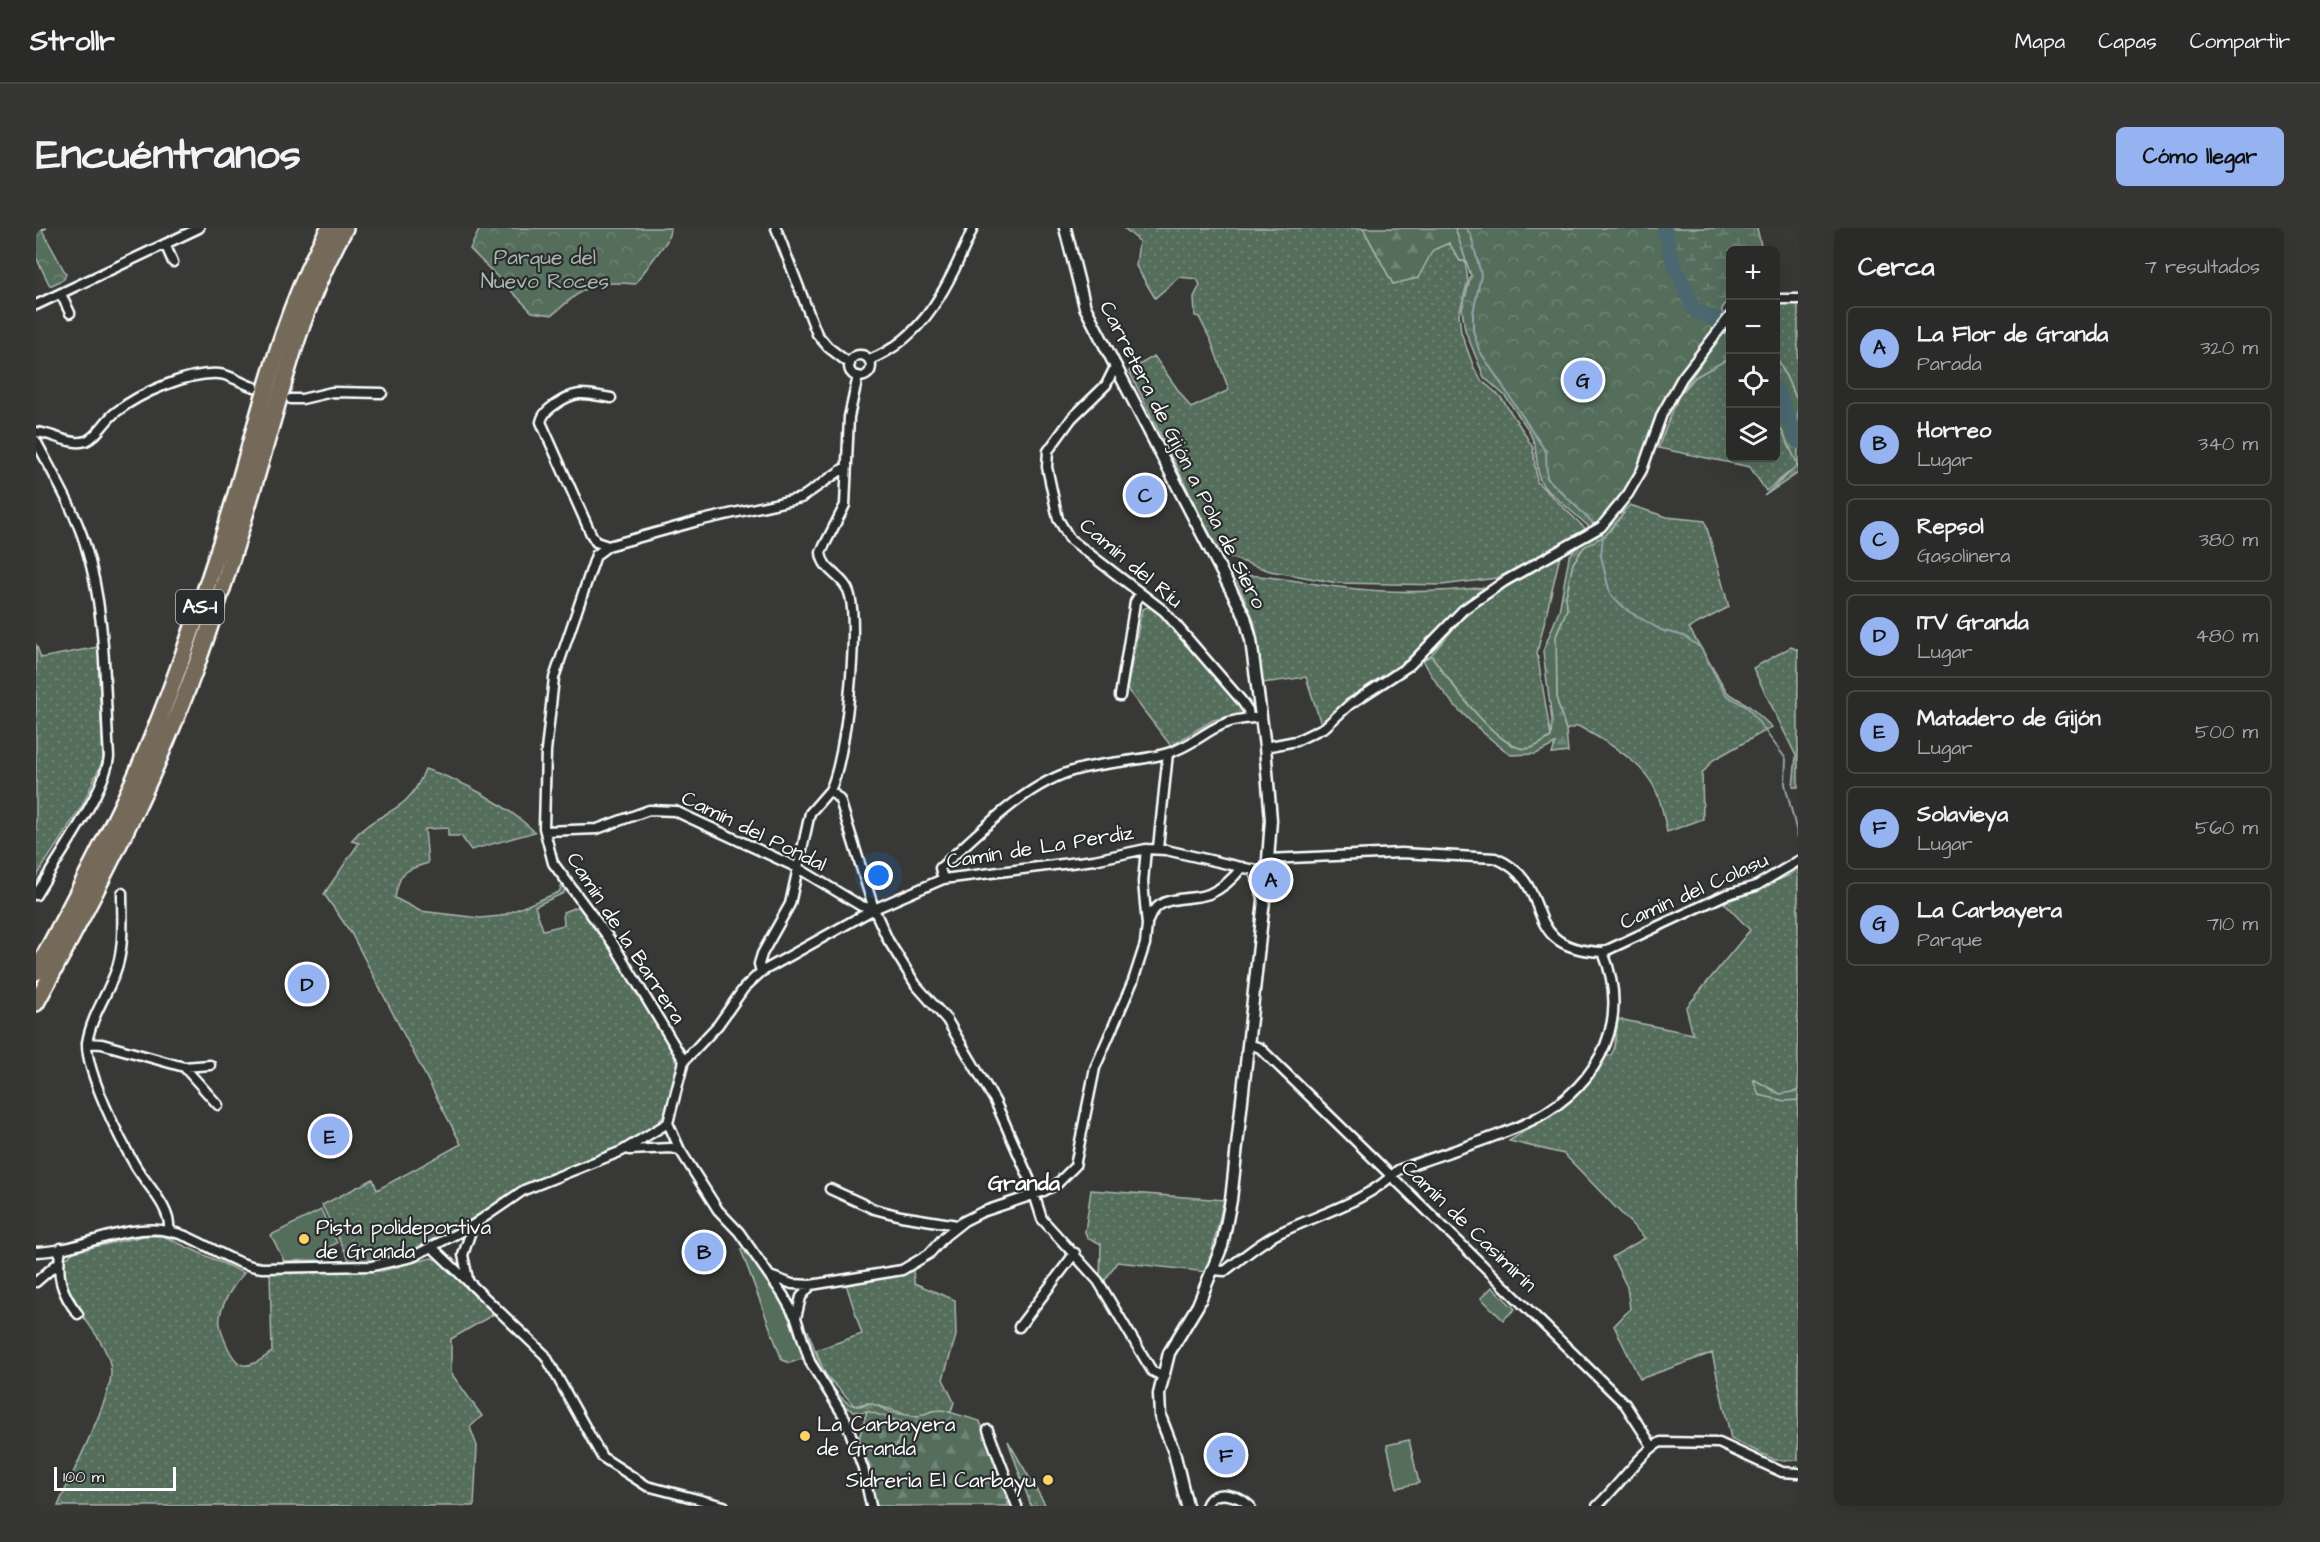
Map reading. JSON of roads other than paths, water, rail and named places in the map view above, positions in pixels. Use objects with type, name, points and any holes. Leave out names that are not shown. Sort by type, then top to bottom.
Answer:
[{"type":"highway","name":"AS-I","points":[[36,972],[99,852],[159,719],[184,655],[227,526],[295,301],[329,228]]},
{"type":"highway","name":"AS-I","points":[[36,1003],[113,857],[147,785],[199,658],[309,306],[345,228]]},
{"type":"street","points":[[36,305],[199,228]]},
{"type":"street","points":[[776,228],[817,334],[828,347],[850,364],[852,373],[858,376],[868,374],[871,367],[869,360],[860,355],[850,364]]},
{"type":"street","points":[[869,360],[885,354],[927,318],[942,295],[973,228]]},
{"type":"street","name":"Carretera de Gijón a Pola de Siero","points":[[1065,228],[1085,307],[1245,617],[1251,640],[1255,718],[1265,747],[1271,820],[1231,1200],[1222,1245],[1213,1270],[1198,1305],[1169,1353],[1159,1394],[1160,1416],[1174,1452],[1187,1506]]},
{"type":"street","points":[[165,244],[173,262]]},
{"type":"street","points":[[61,294],[70,313]]},
{"type":"street","points":[[1780,299],[1798,299]]},
{"type":"street","points":[[1265,747],[1296,741],[1324,727],[1349,705],[1410,665],[1463,610],[1514,576],[1599,528],[1628,494],[1642,470],[1671,394],[1726,323]]},
{"type":"street","name":"Camín del Ríu","points":[[1116,364],[1106,386],[1072,418],[1051,446],[1047,467],[1055,510],[1070,539],[1164,611],[1255,718]]},
{"type":"street","points":[[36,432],[72,442],[85,441],[92,437],[116,411],[141,395],[174,382],[211,374],[228,376],[254,387]]},
{"type":"street","points":[[761,972],[759,964],[762,954],[790,904],[810,813],[830,790],[843,741],[850,675],[852,609],[846,585],[824,564],[820,552],[845,505],[849,417],[858,376]]},
{"type":"street","points":[[291,399],[302,399],[332,392],[382,393]]},
{"type":"street","points":[[611,398],[579,392],[571,394],[546,411],[541,422],[591,534],[596,542],[608,546],[698,521],[801,498],[848,466]]},
{"type":"street","points":[[36,441],[85,542],[95,582],[104,626],[103,669],[109,757],[108,768],[98,789],[36,895]]},
{"type":"street","points":[[36,464],[46,460]]},
{"type":"street","name":"Camín de la Barrera","points":[[608,546],[596,555],[554,678],[546,751],[543,817],[545,831],[553,863],[614,945],[684,1061]]},
{"type":"street","points":[[1120,696],[1135,602],[1140,594]]},
{"type":"street","points":[[943,879],[940,868],[993,820],[1046,783],[1077,770],[1168,753],[1216,725],[1255,718]]},
{"type":"street","points":[[1158,848],[1168,753]]},
{"type":"street","points":[[830,790],[840,800],[874,909],[897,957],[916,985],[947,1020],[995,1101],[1048,1227],[1075,1253],[1108,1294],[1152,1371],[1162,1376]]},
{"type":"street","name":"Camín del Pondal","points":[[545,831],[597,829],[649,810],[667,809],[702,822],[798,868],[861,906],[874,909]]},
{"type":"street","name":"Camín de La Perdiz","points":[[668,1123],[684,1061],[718,1025],[744,988],[761,972],[874,909],[943,879],[1094,860],[1158,848],[1267,873]]},
{"type":"street","points":[[1146,849],[1143,882],[1147,925]]},
{"type":"street","points":[[1213,1270],[1225,1271],[1265,1240],[1318,1218],[1388,1181],[1398,1170],[1521,1126],[1561,1102],[1587,1076],[1607,1043],[1615,1014],[1615,1000],[1603,952],[1577,949],[1555,939],[1543,923],[1527,881],[1516,869],[1495,858],[1401,853],[1268,859]]},
{"type":"street","name":"Camín del Colasu","points":[[1603,952],[1725,895],[1756,886],[1797,862]]},
{"type":"street","points":[[770,1276],[792,1284],[811,1285],[902,1270],[929,1254],[957,1225],[982,1212],[1057,1184],[1075,1166],[1095,1068],[1141,961],[1150,915],[1159,905],[1173,899],[1208,895],[1230,881],[1242,867]]},
{"type":"street","points":[[1253,869],[1264,901]]},
{"type":"street","points":[[122,893],[121,947],[116,972],[90,1025],[87,1043],[89,1064],[121,1139],[165,1211],[169,1231]]},
{"type":"street","points":[[87,1043],[102,1044],[184,1067],[210,1065]]},
{"type":"street","name":"Camín de Casimirín","points":[[1249,1044],[1260,1048],[1625,1404],[1652,1446]]},
{"type":"street","points":[[184,1067],[218,1105]]},
{"type":"street","points":[[36,1251],[148,1230],[169,1231],[243,1266],[262,1268],[372,1266],[412,1257],[433,1248],[473,1225],[524,1190],[622,1151],[668,1123],[680,1150],[718,1210],[739,1232],[796,1318],[810,1362],[845,1418],[863,1468],[871,1506]]},
{"type":"street","points":[[622,1151],[671,1148],[680,1150]]},
{"type":"street","points":[[830,1189],[874,1209],[957,1225]]},
{"type":"street","points":[[471,1285],[464,1267],[463,1255],[473,1225]]},
{"type":"street","points":[[61,1248],[58,1263],[59,1278],[67,1301],[78,1314]]},
{"type":"street","points":[[433,1248],[545,1355],[602,1457],[646,1486],[724,1506]]},
{"type":"street","points":[[1019,1327],[1075,1253]]},
{"type":"street","points":[[36,1282],[58,1263]]},
{"type":"street","points":[[796,1318],[801,1297],[811,1285]]},
{"type":"street","points":[[988,1430],[1017,1506]]},
{"type":"street","points":[[1597,1506],[1621,1483],[1652,1446],[1661,1442],[1719,1443],[1782,1472],[1798,1473]]},
{"type":"street","points":[[1206,1506],[1213,1496],[1242,1499],[1250,1506]]},
{"type":"street","points":[[1229,1496],[1232,1506]]},
{"type":"waterway","points":[[1466,228],[1471,235],[1481,275],[1473,313],[1473,330],[1479,350],[1546,452],[1547,478],[1597,527]]},
{"type":"waterway","points":[[1664,228],[1672,259],[1694,310],[1726,325]]},
{"type":"waterway","points":[[1780,398],[1798,441]]},
{"type":"waterway","points":[[1600,532],[1603,536],[1601,556],[1610,594],[1628,611],[1661,630],[1684,636],[1701,648],[1725,694],[1748,708],[1786,759],[1785,784],[1798,837]]},
{"type":"place","name":"La Carbayera","points":[[1583,380]]},
{"type":"place","name":"Repsol","points":[[1145,495]]},
{"type":"place","name":"La Flor de Granda","points":[[1271,880]]},
{"type":"place","name":"ITV Granda","points":[[307,984]]},
{"type":"place","name":"Matadero de Gijón","points":[[330,1136]]},
{"type":"place","name":"Pista polideportiva de Granda","points":[[304,1239]]},
{"type":"place","name":"Horreo","points":[[704,1252]]},
{"type":"place","name":"La Carbayera de Granda","points":[[805,1436]]},
{"type":"place","name":"Solavieya","points":[[1226,1455]]},
{"type":"place","name":"Sidreria El Carbayu","points":[[1048,1480]]},
{"type":"district","name":"Granda","points":[[1024,1183]]},
{"type":"park label","name":"Parque del Nuevo Roces","points":[[545,269]]}]
